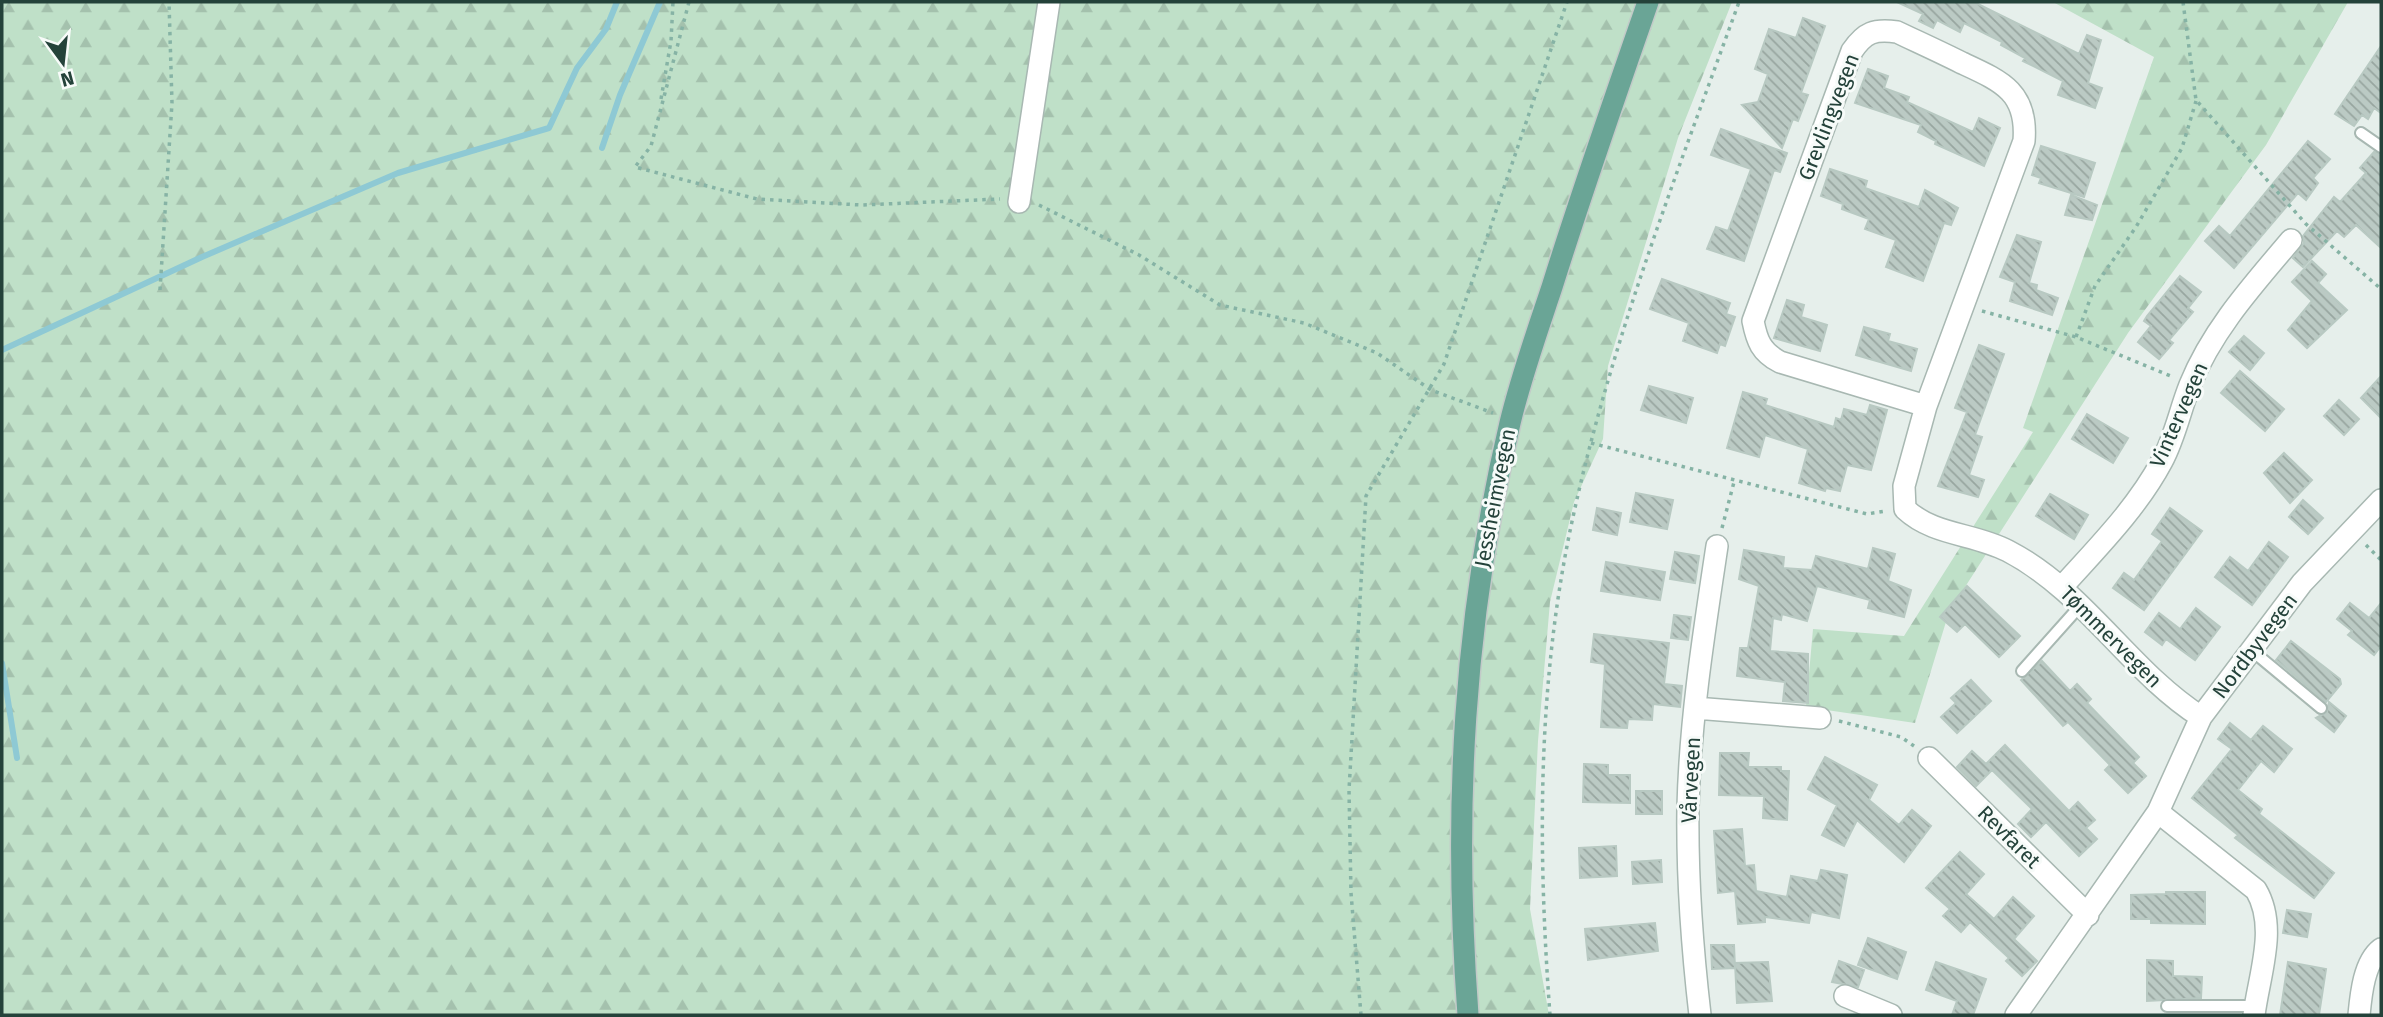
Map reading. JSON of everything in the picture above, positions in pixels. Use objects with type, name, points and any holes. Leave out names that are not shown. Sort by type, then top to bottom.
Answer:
[{"type":"main road","name":"Jessheimvegen","points":[[1468,1015],[1459,863],[1465,695],[1483,551],[1511,420],[1568,235],[1648,2]]},
{"type":"street","points":[[1019,202],[1049,2]]},
{"type":"street","name":"Grevlingvegen","points":[[1905,509],[1904,486],[1926,406],[2024,141],[2026,124],[2021,107],[2002,82],[1897,32],[1878,29],[1863,35],[1852,51],[1753,321],[1757,341],[1765,354],[1780,362],[1926,406]]},
{"type":"street","name":"Vintervegen","points":[[2062,587],[2121,522],[2162,462],[2190,385],[2234,308],[2291,240]]},
{"type":"street","name":"Nordbyvegen","points":[[2016,1015],[2158,811],[2202,717],[2250,649],[2302,583],[2381,500]]},
{"type":"street","name":"Tømmervegen","points":[[1905,509],[1934,527],[2007,550],[2062,587],[2173,699],[2202,717]]},
{"type":"street","name":"Vårvegen","points":[[1700,1015],[1692,938],[1689,820],[1695,708],[1717,546]]},
{"type":"street","points":[[1695,708],[1821,718]]},
{"type":"street","name":"Revfaret","points":[[1930,758],[2088,915]]},
{"type":"street","points":[[2158,811],[2256,890],[2265,905],[2266,939],[2254,1011]]},
{"type":"street","points":[[2359,1015],[2362,987],[2375,955],[2381,948]]},
{"type":"street","points":[[1845,996],[1891,1015]]},
{"type":"lane","points":[[2361,133],[2381,147]]},
{"type":"lane","points":[[2022,671],[2080,606]]},
{"type":"lane","points":[[2250,649],[2321,708]]},
{"type":"lane","points":[[2167,1006],[2254,1011]]},
{"type":"path","points":[[160,290],[172,103],[169,2]]},
{"type":"path","points":[[651,146],[671,41],[673,2]]},
{"type":"path","points":[[689,2],[651,146],[635,167],[757,199],[861,205],[960,199],[1039,205],[1139,255],[1220,305],[1304,323],[1377,353],[1431,390],[1511,420]]},
{"type":"path","points":[[1362,1015],[1351,893],[1349,790],[1366,496],[1444,364],[1567,2]]},
{"type":"path","points":[[1550,1015],[1540,822],[1554,626],[1570,533],[1590,443],[1640,278],[1739,2]]},
{"type":"path","points":[[2076,337],[2095,286],[2136,227],[2182,148],[2196,100],[2183,2]]},
{"type":"path","points":[[2196,100],[2306,224],[2381,289]]},
{"type":"path","points":[[1963,306],[2076,337],[2190,385]]},
{"type":"path","points":[[1590,443],[1867,514],[1905,509]]},
{"type":"path","points":[[1717,546],[1734,482]]},
{"type":"path","points":[[1821,718],[1865,725],[1901,737],[1930,758]]},
{"type":"green space","points":[[2,2],[1732,2],[1678,138],[1608,366],[1603,439],[1574,502],[1550,602],[1538,741],[1530,909],[1549,1015],[2,1015]]},
{"type":"green space","points":[[2053,2],[2348,2],[2266,145],[2128,333],[1949,612],[1915,723],[1806,707],[1813,629],[1904,636],[2033,432],[2023,428],[2154,57]]},
{"type":"building","points":[[1897,2],[1974,2],[2079,54],[2087,35],[2101,40],[2088,83],[2102,88],[2095,108],[2058,95],[2063,81],[2023,61],[2025,58],[2001,45],[2002,42],[1964,23],[1960,32],[1937,20],[1933,28],[1919,21],[1923,14]]},
{"type":"building","points":[[1803,18],[1825,26],[1801,93],[1808,95],[1798,121],[1793,119],[1782,148],[1742,105],[1758,102],[1768,74],[1755,69],[1769,29],[1796,38]]},
{"type":"building","points":[[2381,46],[2381,113],[2374,108],[2368,119],[2362,115],[2354,126],[2335,114]]},
{"type":"building","points":[[1868,69],[1888,76],[1884,88],[1909,97],[1907,102],[1973,132],[1979,118],[2000,128],[1984,166],[1935,144],[1936,141],[1918,132],[1921,125],[1855,103]]},
{"type":"building","points":[[1721,129],[1787,153],[1780,172],[1774,170],[1744,261],[1707,249],[1716,227],[1728,231],[1751,169],[1711,155]]},
{"type":"building","points":[[2308,141],[2330,159],[2313,178],[2318,183],[2306,200],[2298,193],[2234,268],[2205,241],[2219,226],[2230,236]]},
{"type":"building","points":[[2041,146],[2095,163],[2084,197],[2039,183],[2041,178],[2032,175]]},
{"type":"building","points":[[2374,152],[2381,155],[2381,248],[2356,225],[2344,237],[2337,231],[2303,267],[2293,258],[2304,243],[2303,236],[2334,197],[2340,202],[2366,173],[2360,168]]},
{"type":"building","points":[[1830,169],[1867,181],[1865,188],[1919,207],[1925,190],[1958,208],[1951,225],[1944,223],[1923,281],[1886,267],[1896,240],[1865,229],[1869,219],[1842,209],[1843,204],[1821,196]]},
{"type":"building","points":[[2071,195],[2097,205],[2092,220],[2065,215]]},
{"type":"building","points":[[2017,235],[2041,242],[2029,283],[2037,285],[2036,290],[2058,298],[2052,315],[2010,301],[2015,282],[2000,277]]},
{"type":"building","points":[[2312,261],[2326,274],[2318,283],[2347,310],[2307,348],[2288,330],[2312,301],[2292,282]]},
{"type":"building","points":[[2180,276],[2201,292],[2188,308],[2193,312],[2169,340],[2173,343],[2159,359],[2138,342],[2151,326],[2144,321],[2147,316]]},
{"type":"building","points":[[1662,279],[1730,303],[1726,314],[1735,317],[1725,346],[1720,344],[1717,353],[1683,341],[1689,323],[1650,309]]},
{"type":"building","points":[[1787,300],[1804,305],[1801,317],[1827,325],[1820,351],[1774,338]]},
{"type":"building","points":[[1864,327],[1890,334],[1888,341],[1917,349],[1911,371],[1856,355]]},
{"type":"building","points":[[2244,336],[2264,353],[2250,370],[2229,352]]},
{"type":"building","points":[[1979,345],[2004,354],[1975,435],[1982,437],[1969,475],[1984,480],[1978,497],[1938,486],[1967,412],[1955,408]]},
{"type":"building","points":[[2240,371],[2284,409],[2265,431],[2221,393]]},
{"type":"building","points":[[2381,376],[2381,418],[2361,398]]},
{"type":"building","points":[[1649,386],[1693,398],[1686,423],[1641,410]]},
{"type":"building","points":[[1743,392],[1767,399],[1765,405],[1834,427],[1836,418],[1841,420],[1844,409],[1867,415],[1870,405],[1887,410],[1871,470],[1847,465],[1840,491],[1826,488],[1825,491],[1799,483],[1808,449],[1765,435],[1759,457],[1727,448]]},
{"type":"building","points":[[2339,400],[2359,419],[2344,435],[2324,416]]},
{"type":"building","points":[[2087,414],[2128,438],[2113,463],[2072,439]]},
{"type":"building","points":[[2284,453],[2312,480],[2290,503],[2264,473]]},
{"type":"building","points":[[1636,493],[1673,500],[1667,529],[1630,522]]},
{"type":"building","points":[[2050,494],[2088,515],[2074,539],[2036,516]]},
{"type":"building","points":[[2303,500],[2323,518],[2308,534],[2289,517]]},
{"type":"building","points":[[1597,508],[1621,513],[1617,535],[1593,530]]},
{"type":"building","points":[[2170,508],[2202,531],[2144,610],[2113,588],[2124,573],[2134,580],[2162,541],[2152,534]]},
{"type":"building","points":[[2269,542],[2288,557],[2252,605],[2215,577],[2230,557],[2248,571]]},
{"type":"building","points":[[1873,548],[1895,554],[1888,581],[1911,590],[1904,617],[1868,608],[1870,600],[1817,586],[1807,621],[1782,614],[1781,620],[1773,618],[1770,651],[1808,654],[1808,703],[1783,701],[1785,682],[1737,676],[1740,648],[1748,648],[1759,586],[1739,579],[1744,550],[1784,557],[1783,568],[1812,570],[1816,556],[1868,569]]},
{"type":"building","points":[[1675,552],[1699,556],[1695,583],[1670,579]]},
{"type":"building","points":[[1606,562],[1665,572],[1660,600],[1601,591]]},
{"type":"building","points":[[1967,586],[2020,636],[1999,657],[1965,624],[1957,632],[1940,617]]},
{"type":"building","points":[[2350,603],[2369,618],[2381,603],[2381,646],[2374,655],[2348,635],[2352,631],[2337,619]]},
{"type":"building","points":[[2196,608],[2220,627],[2195,660],[2166,639],[2162,645],[2145,632],[2159,613],[2180,629]]},
{"type":"building","points":[[1674,615],[1691,617],[1688,640],[1671,638]]},
{"type":"building","points":[[1594,634],[1669,643],[1664,684],[1682,686],[1680,707],[1653,704],[1652,720],[1628,719],[1627,728],[1601,727],[1605,664],[1591,662]]},
{"type":"building","points":[[2291,641],[2340,679],[2341,684],[2326,702],[2276,660]]},
{"type":"building","points":[[2042,661],[2070,691],[2077,684],[2091,699],[2087,703],[2139,757],[2133,763],[2146,776],[2128,793],[2105,770],[2110,765],[2068,722],[2063,726],[2021,680]]},
{"type":"building","points":[[1971,680],[1991,701],[1957,733],[1941,717],[1956,703],[1951,698]]},
{"type":"building","points":[[2329,702],[2346,716],[2334,732],[2316,718],[2327,712]]},
{"type":"building","points":[[2230,723],[2251,740],[2263,726],[2292,749],[2274,772],[2261,761],[2238,790],[2262,809],[2259,814],[2334,873],[2314,898],[2235,838],[2238,835],[2192,798],[2232,749],[2218,739]]},
{"type":"building","points":[[2005,745],[2069,811],[2078,802],[2095,820],[2086,828],[2097,839],[2079,856],[2046,822],[2031,837],[2018,824],[2032,809],[1992,770],[1976,786],[1957,767],[1972,751],[1986,764]]},
{"type":"building","points":[[1720,753],[1749,753],[1748,767],[1781,767],[1781,771],[1789,771],[1787,820],[1763,818],[1764,796],[1719,795]]},
{"type":"building","points":[[1825,757],[1877,785],[1869,800],[1899,825],[1912,810],[1931,826],[1904,862],[1857,820],[1844,846],[1822,835],[1837,805],[1808,789]]},
{"type":"building","points":[[1584,764],[1608,765],[1608,775],[1630,775],[1630,803],[1583,802]]},
{"type":"building","points":[[1636,791],[1662,791],[1662,814],[1636,814]]},
{"type":"building","points":[[1742,829],[1745,866],[1754,865],[1756,891],[1787,897],[1791,876],[1818,881],[1821,870],[1847,875],[1839,918],[1811,912],[1809,923],[1765,917],[1765,922],[1738,924],[1735,891],[1718,893],[1714,831]]},
{"type":"building","points":[[1616,846],[1617,876],[1580,878],[1579,848]]},
{"type":"building","points":[[1960,852],[1984,874],[1966,894],[1994,919],[2013,897],[2034,916],[2014,939],[2037,961],[2022,976],[2006,961],[2009,958],[1970,922],[1961,932],[1943,916],[1950,909],[1926,888]]},
{"type":"building","points":[[1661,860],[1662,882],[1633,884],[1632,862]]},
{"type":"building","points":[[2205,892],[2205,924],[2151,923],[2151,919],[2131,919],[2131,895]]},
{"type":"building","points":[[2287,910],[2311,914],[2307,937],[2283,933]]},
{"type":"building","points":[[1655,923],[1658,951],[1588,960],[1585,929]]},
{"type":"building","points":[[1868,938],[1906,952],[1897,979],[1858,965]]},
{"type":"building","points":[[1711,945],[1734,945],[1735,968],[1712,969]]},
{"type":"building","points":[[2147,960],[2173,961],[2173,976],[2202,977],[2201,998],[2147,1001]]},
{"type":"building","points":[[1839,961],[1864,970],[1858,987],[1832,982]]},
{"type":"building","points":[[1768,962],[1772,1001],[1737,1003],[1735,963]]},
{"type":"building","points":[[1936,962],[1986,979],[1973,1015],[1952,1015],[1957,1001],[1926,990]]},
{"type":"building","points":[[2288,962],[2326,969],[2319,1015],[2280,1015]]},
{"type":"waterway","points":[[2,350],[202,257],[398,173],[549,128],[577,68],[606,29],[617,2]]},
{"type":"waterway","points":[[602,148],[620,95],[660,2]]},
{"type":"waterway","points":[[2,663],[17,758]]}]
